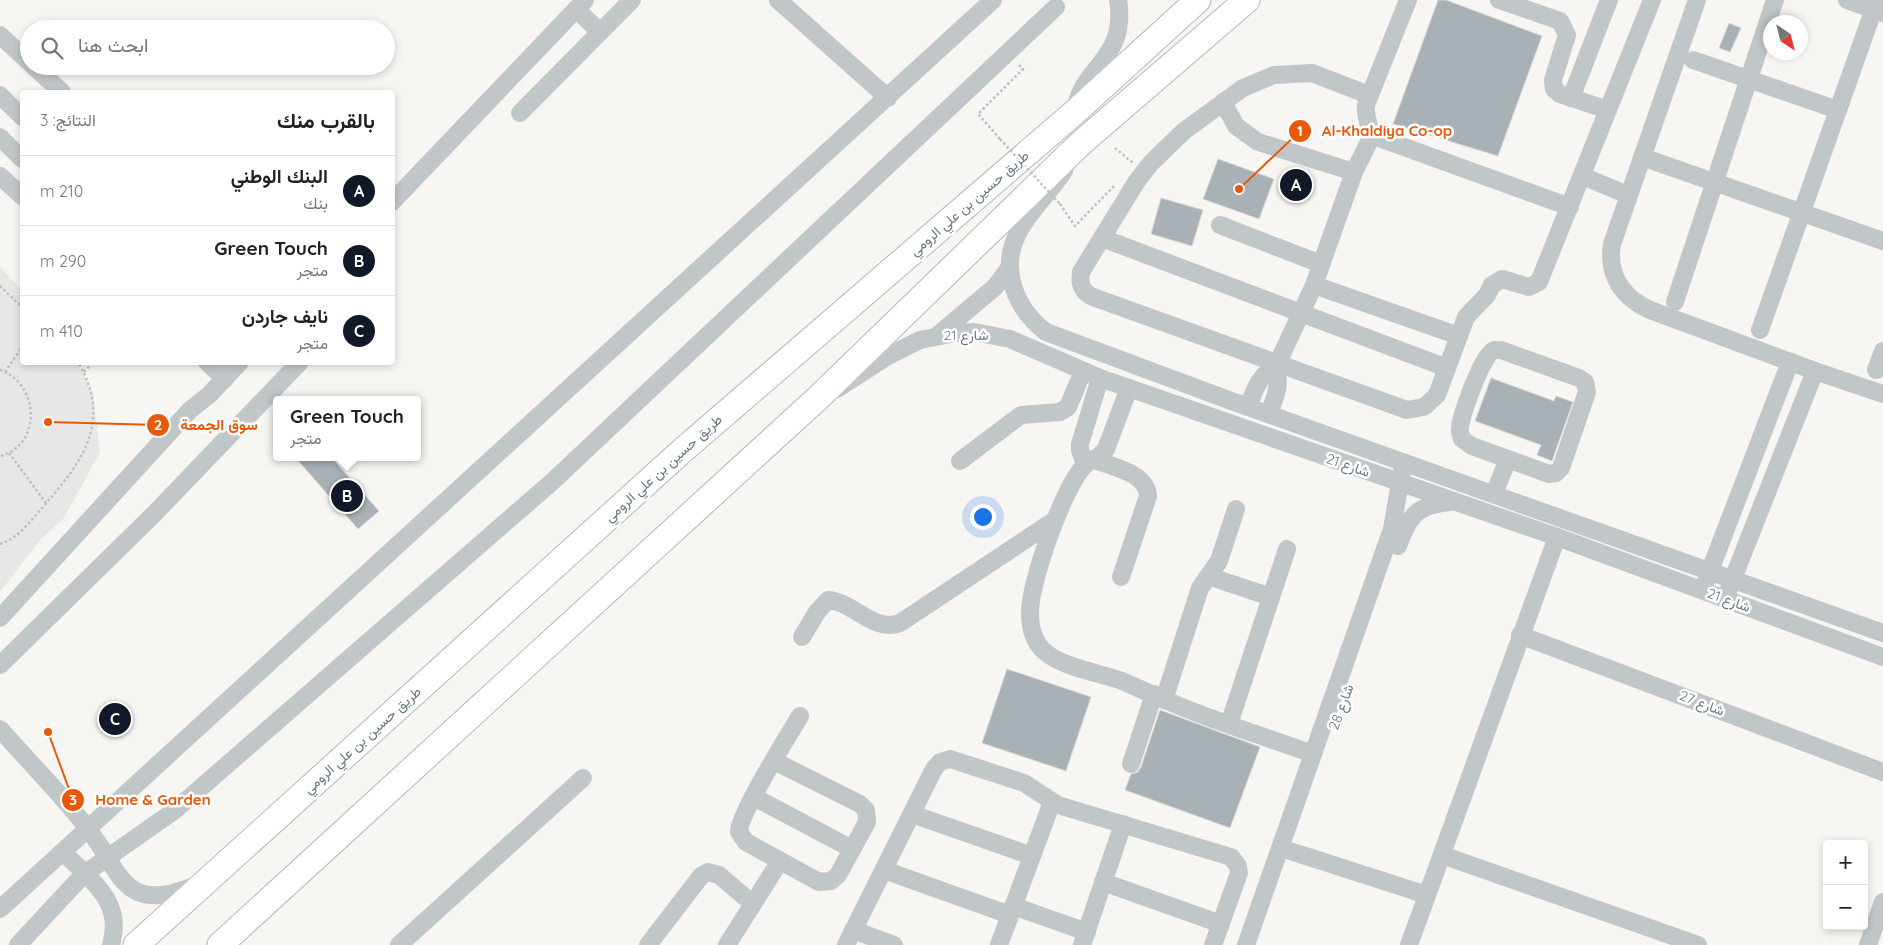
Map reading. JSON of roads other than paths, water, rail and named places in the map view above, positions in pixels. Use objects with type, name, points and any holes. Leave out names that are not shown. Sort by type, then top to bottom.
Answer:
[{"type":"highway","name":"طريق حسين بن علي الرومي","points":[[136,945],[682,450],[1075,112],[1198,0]]},
{"type":"highway","points":[[220,945],[819,397],[1081,143],[1246,0]]},
{"type":"street","points":[[520,113],[632,0]]},
{"type":"street","points":[[778,0],[888,98]]},
{"type":"street","points":[[0,909],[993,0]]},
{"type":"street","points":[[1075,112],[1076,100],[1082,88],[1105,60],[1114,45],[1119,26],[1118,0]]},
{"type":"street","points":[[1408,0],[1369,95],[1365,118],[1372,135],[1570,207]]},
{"type":"street","points":[[1499,0],[1535,5],[1554,17],[1565,28],[1566,43],[1553,84],[1560,94],[1608,110]]},
{"type":"street","points":[[1571,98],[1609,0]]},
{"type":"street","points":[[1369,95],[1324,76],[1299,72],[1262,78],[1223,102],[1184,130],[1151,163],[1137,181],[1081,272],[1080,284],[1088,294],[1276,366],[1407,410],[1416,410],[1431,402],[1437,395],[1470,311],[1482,302],[1495,282],[1506,279],[1529,287],[1539,282],[1652,0]]},
{"type":"street","points":[[1697,0],[1628,195],[1610,253],[1613,274],[1624,293],[1650,310],[1814,372],[1883,394]]},
{"type":"street","points":[[1675,302],[1716,183],[1775,0]]},
{"type":"street","points":[[1760,330],[1838,110],[1878,7],[1847,0]]},
{"type":"street","points":[[395,199],[581,5],[600,32]]},
{"type":"street","points":[[18,945],[84,874],[107,856],[174,811],[553,481],[1056,6]]},
{"type":"street","points":[[0,35],[20,54]]},
{"type":"street","points":[[1693,60],[1838,110]]},
{"type":"street","points":[[43,75],[60,90]]},
{"type":"street","points":[[1223,102],[1236,126],[1258,142],[1354,172]]},
{"type":"street","points":[[3,104],[20,116]]},
{"type":"street","points":[[1248,407],[1263,376],[1276,366],[1301,314],[1314,285],[1354,172],[1372,135]]},
{"type":"street","points":[[0,137],[20,157]]},
{"type":"street","name":"شارع 21","points":[[1081,143],[1063,173],[1018,234],[1010,267],[1014,290],[1027,314],[1046,332],[1248,407],[1883,633]]},
{"type":"street","points":[[1642,157],[1883,241]]},
{"type":"street","points":[[0,176],[20,194]]},
{"type":"street","points":[[1582,176],[1628,195]]},
{"type":"street","points":[[1220,226],[1321,264]]},
{"type":"street","points":[[1102,238],[1447,368]]},
{"type":"street","points":[[938,335],[995,287],[1010,267]]},
{"type":"street","points":[[1314,285],[1459,336]]},
{"type":"street","name":"شارع 21","points":[[819,397],[849,383],[904,347],[938,335],[965,332],[992,335],[1027,345],[1100,378],[1557,537],[1883,657]]},
{"type":"street","points":[[1059,361],[1056,357],[1055,348],[1065,340]]},
{"type":"street","points":[[1497,350],[1579,378],[1585,382],[1587,387],[1587,392],[1559,471],[1549,474],[1508,459],[1466,443],[1460,433],[1460,427],[1482,363],[1489,352],[1497,350]]},
{"type":"street","points":[[1876,370],[1883,351]]},
{"type":"street","points":[[1702,591],[1790,362]]},
{"type":"street","points":[[210,365],[224,379]]},
{"type":"street","points":[[0,618],[190,410],[209,395],[237,365]]},
{"type":"street","points":[[0,665],[156,512],[297,365]]},
{"type":"street","points":[[1269,414],[1278,389],[1276,366]]},
{"type":"street","points":[[960,460],[1021,415],[1060,412],[1068,407],[1083,371]]},
{"type":"street","points":[[1725,599],[1814,372]]},
{"type":"street","points":[[1100,378],[1080,444],[1080,450],[1090,462],[1140,479],[1147,489],[1148,496],[1121,577]]},
{"type":"street","points":[[1129,388],[1106,449],[1090,462],[1055,520],[1031,596],[1030,617],[1035,639],[1045,652],[1061,661],[1313,754]]},
{"type":"street","points":[[0,632],[198,416],[209,395]]},
{"type":"street","points":[[1494,494],[1508,459]]},
{"type":"street","name":"شارع 28","points":[[1246,945],[1392,529],[1404,462]]},
{"type":"street","points":[[1752,462],[1776,470]]},
{"type":"street","name":"شارع 28","points":[[1256,945],[1407,522],[1426,506],[1456,502]]},
{"type":"street","points":[[1131,764],[1159,697],[1200,588],[1219,562],[1236,508]]},
{"type":"street","points":[[802,637],[817,612],[828,600],[837,601],[890,627],[900,623],[1055,520]]},
{"type":"street","points":[[1409,945],[1557,537]]},
{"type":"street","points":[[1229,724],[1287,549]]},
{"type":"street","points":[[1208,576],[1271,597]]},
{"type":"street","name":"شارع 27","points":[[1520,635],[1883,772]]},
{"type":"street","points":[[774,761],[864,807],[868,814],[867,822],[838,876],[826,883],[819,882],[780,861],[746,842],[740,836],[740,825],[774,761],[800,716]]},
{"type":"street","points":[[0,729],[89,828],[128,886],[147,894],[170,894],[206,880]]},
{"type":"street","points":[[894,945],[850,938],[937,765],[950,758],[1024,783],[1052,802],[1227,855],[1234,861],[1239,873],[1213,945]]},
{"type":"street","points":[[400,945],[583,778]]},
{"type":"street","points":[[754,798],[852,849]]},
{"type":"street","points":[[999,945],[1052,802]]},
{"type":"street","points":[[912,814],[1032,856]]},
{"type":"street","points":[[884,870],[1011,911],[1086,941],[1103,882],[1123,824]]},
{"type":"street","points":[[1290,851],[1427,895]]},
{"type":"street","points":[[63,852],[102,892],[113,911],[115,922],[111,945]]},
{"type":"street","points":[[1442,855],[1698,945]]},
{"type":"street","points":[[728,945],[780,861]]},
{"type":"street","points":[[648,945],[704,874],[716,873],[753,904]]},
{"type":"street","points":[[1103,882],[1221,924]]},
{"type":"street","points":[[1868,945],[1883,902]]},
{"type":"place","name":"البنك الوطني","points":[[1296,185]]},
{"type":"place","name":"Al-Khaldiya Co-op","points":[[1239,189]]},
{"type":"place","name":"سوق الجمعة","points":[[48,422]]},
{"type":"place","name":"Green Touch","points":[[347,496]]},
{"type":"place","name":"نايف جاردن","points":[[115,719]]},
{"type":"place","name":"Home & Garden","points":[[48,732]]}]
